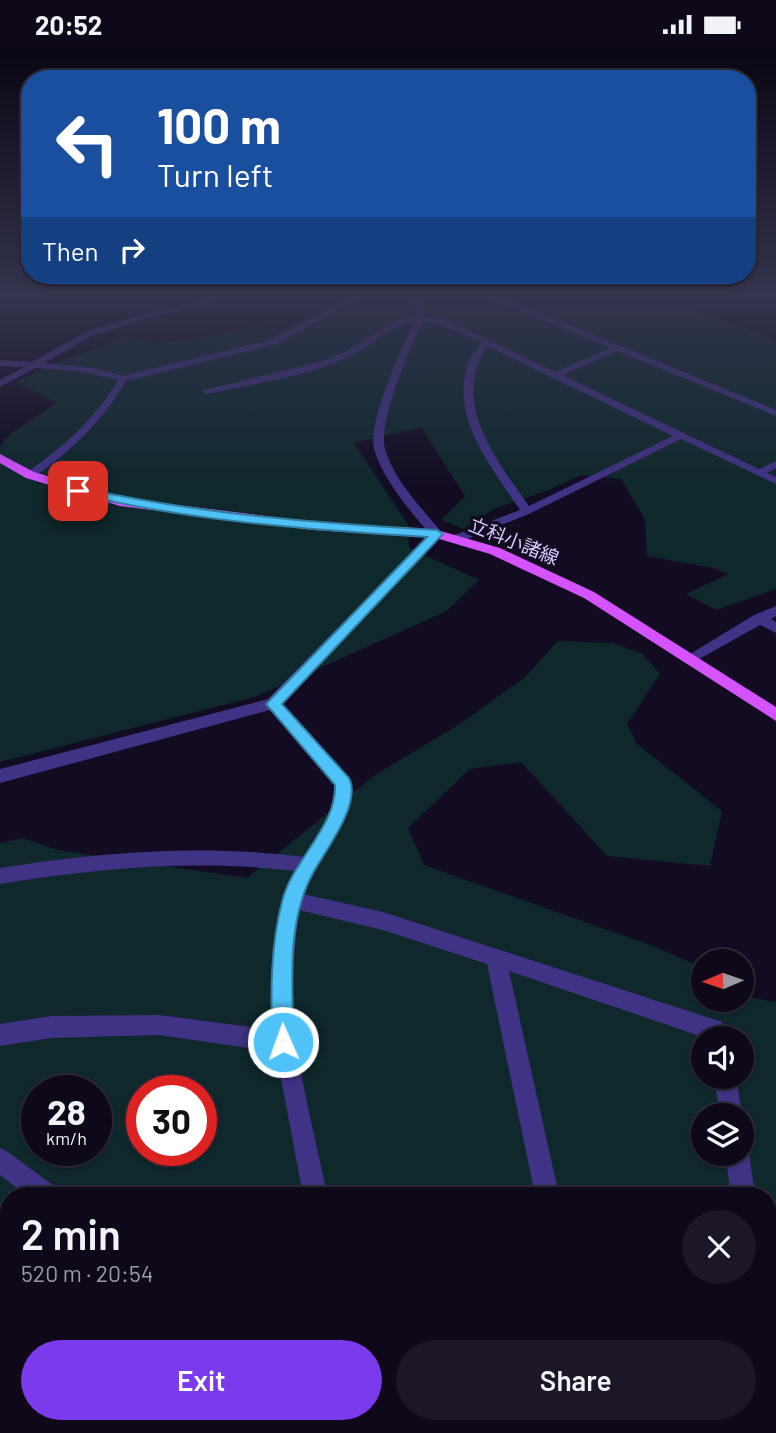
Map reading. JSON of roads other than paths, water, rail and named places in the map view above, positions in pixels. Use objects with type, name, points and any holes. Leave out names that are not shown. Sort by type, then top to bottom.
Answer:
[{"type":"main road","name":"立科小諸線","points":[[0,458],[30,475],[120,502],[148,507],[314,526],[437,534],[456,538],[495,551],[589,595],[776,715]]},
{"type":"street","points":[[0,384],[45,359]]},
{"type":"street","points":[[0,363],[103,372],[123,379],[206,359]]},
{"type":"street","points":[[206,391],[338,359]]},
{"type":"street","points":[[0,776],[273,704],[437,534],[425,523],[383,463],[379,447],[378,436],[385,406],[402,359]]},
{"type":"street","points":[[475,359],[470,366],[466,394],[470,414],[527,511]]},
{"type":"street","points":[[517,359],[776,481]]},
{"type":"street","points":[[553,376],[594,359]]},
{"type":"street","points":[[645,359],[776,413]]},
{"type":"street","points":[[30,475],[73,445],[123,379]]},
{"type":"street","points":[[456,538],[527,511],[680,436]]},
{"type":"street","points":[[759,473],[776,464]]},
{"type":"street","points":[[689,659],[776,610]]},
{"type":"street","points":[[760,618],[776,628]]},
{"type":"street","points":[[273,704],[343,783],[344,793],[327,837],[308,865],[291,900],[281,975],[283,1042],[313,1187]]},
{"type":"street","points":[[0,876],[47,868],[197,857],[269,859],[308,865]]},
{"type":"street","points":[[291,900],[383,921],[706,1026]]},
{"type":"street","points":[[496,958],[545,1187]]},
{"type":"street","points":[[0,1035],[51,1027],[159,1025],[283,1042]]},
{"type":"street","points":[[0,1160],[35,1187]]},
{"type":"street","points":[[739,1166],[742,1187]]}]
